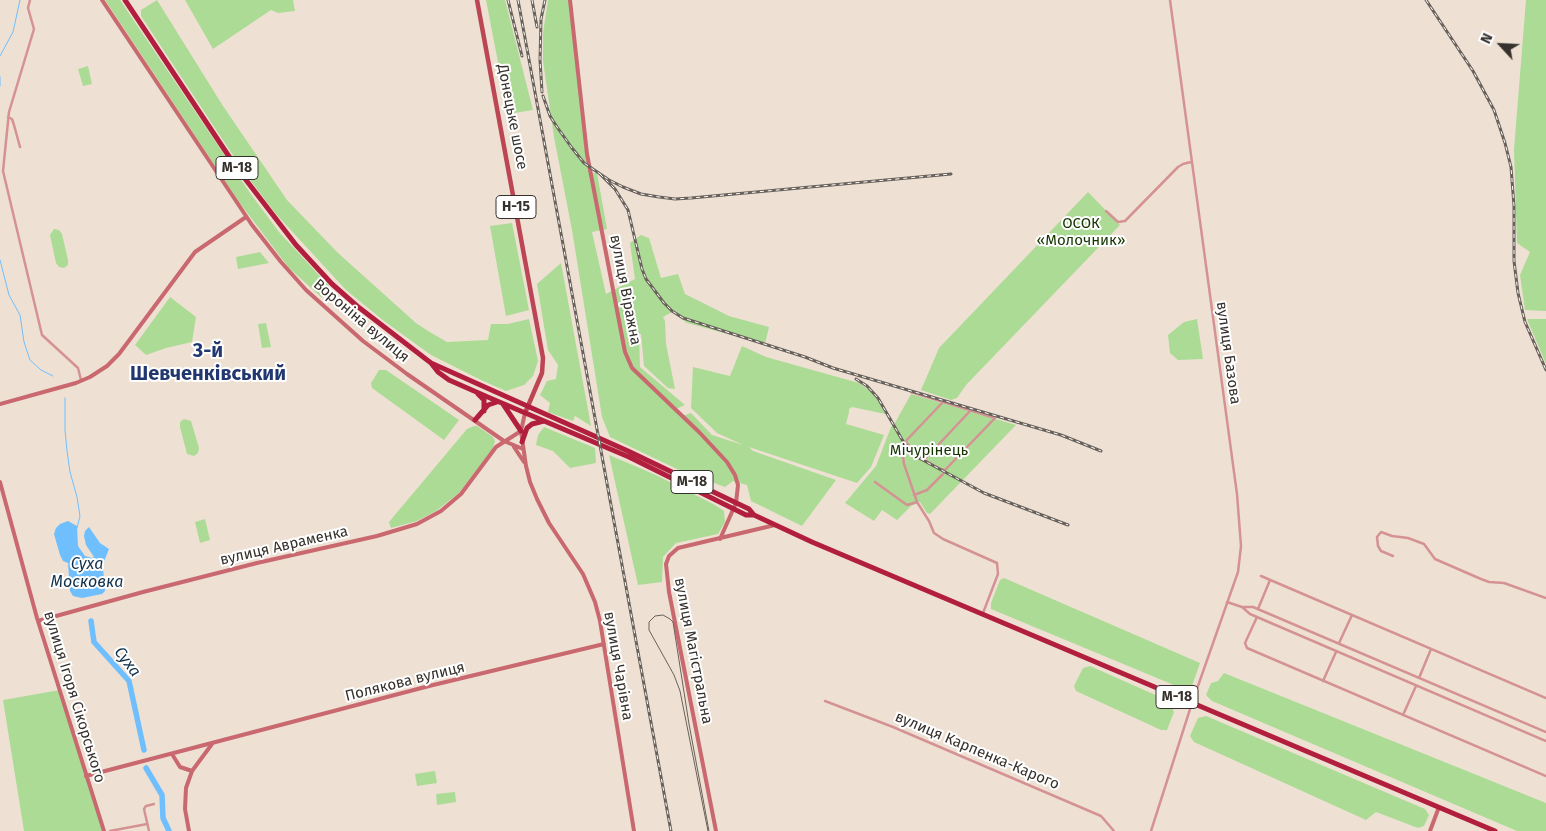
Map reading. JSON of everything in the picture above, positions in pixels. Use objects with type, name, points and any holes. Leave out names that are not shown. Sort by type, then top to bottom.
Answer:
[{"type":"highway","name":"М-18","points":[[125,0],[236,167],[296,245],[340,292],[431,363],[444,376],[500,402],[527,410],[545,421],[575,430]]},
{"type":"highway","name":"М-18","points":[[431,363],[441,366],[527,410],[629,454],[735,506],[749,509],[754,515],[866,566],[1495,831]]},
{"type":"highway","points":[[474,391],[484,400],[484,411]]},
{"type":"highway","points":[[475,420],[491,403],[500,402],[521,431]]},
{"type":"highway","points":[[522,442],[527,428],[532,424],[545,421]]},
{"type":"main road","name":"Донецьке шосе","points":[[477,0],[543,358],[542,373],[527,410]]},
{"type":"street","points":[[30,0],[28,8],[34,29],[8,117],[3,171],[42,335],[78,368],[81,381]]},
{"type":"street","name":"Вороніна вулиця","points":[[102,0],[246,217],[281,262],[306,290],[363,341],[401,370],[504,441],[523,449]]},
{"type":"street","name":"вулиця Віражна","points":[[570,0],[586,154],[625,352],[632,368],[699,432],[727,462],[738,480],[735,506],[720,539]]},
{"type":"street","name":"вулиця Базова","points":[[1170,0],[1237,502],[1241,546],[1238,572],[1192,703]]},
{"type":"street","points":[[8,117],[12,119],[20,148]]},
{"type":"street","points":[[1106,211],[1118,222],[1125,221],[1178,167],[1191,162]]},
{"type":"street","points":[[0,404],[81,381],[108,366],[195,252],[246,217]]},
{"type":"street","points":[[906,442],[919,457],[945,470],[995,418],[911,392]]},
{"type":"street","points":[[943,402],[902,446],[904,464],[917,502],[930,520],[934,533],[997,563],[998,574],[982,614]]},
{"type":"street","points":[[521,431],[527,410]]},
{"type":"street","points":[[925,459],[971,410]]},
{"type":"street","name":"вулиця Авраменка","points":[[38,621],[143,592],[257,563],[376,536],[417,524],[441,511],[461,494],[496,447],[521,431]]},
{"type":"street","name":"вулиця Чарівна","points":[[521,431],[526,466],[537,499],[549,522],[583,574],[595,602],[604,644],[634,831]]},
{"type":"street","points":[[513,446],[526,466]]},
{"type":"street","points":[[914,495],[927,490],[943,474]]},
{"type":"street","name":"вулиця Ігоря Сікорського","points":[[0,482],[38,621],[104,831]]},
{"type":"street","points":[[875,482],[907,505],[917,502]]},
{"type":"street","name":"вулиця Магістральна","points":[[716,831],[669,592],[666,564],[669,556],[678,548],[775,525]]},
{"type":"street","points":[[1393,556],[1381,551],[1378,546],[1376,537],[1381,532],[1424,544],[1435,559],[1481,579],[1489,582],[1504,583],[1546,598]]},
{"type":"street","points":[[1261,576],[1546,698]]},
{"type":"street","points":[[1258,609],[1270,580]]},
{"type":"street","points":[[1227,602],[1258,609],[1546,732]]},
{"type":"street","points":[[1242,606],[1245,611],[1257,617],[1546,741]]},
{"type":"street","points":[[1339,644],[1352,615]]},
{"type":"street","points":[[1257,617],[1246,641],[1246,647],[1546,776]]},
{"type":"street","name":"Полякова вулиця","points":[[86,776],[420,688],[604,644]]},
{"type":"street","points":[[1419,678],[1431,649]]},
{"type":"street","points":[[1323,681],[1336,652]]},
{"type":"street","points":[[1404,715],[1416,686]]},
{"type":"street","name":"вулиця Карпенка-Карого","points":[[825,701],[892,727],[1100,816],[1114,831]]},
{"type":"street","points":[[1151,831],[1192,703]]},
{"type":"street","points":[[189,831],[186,788],[192,771],[212,744]]},
{"type":"street","points":[[172,754],[180,767],[192,771]]},
{"type":"street","points":[[149,831],[145,808],[154,804]]},
{"type":"street","points":[[1430,831],[1439,807]]},
{"type":"street","points":[[110,831],[147,824]]},
{"type":"green space","points":[[105,0],[120,0],[250,193],[279,232],[330,287],[324,297],[321,297],[289,268],[239,202]]},
{"type":"green space","points":[[157,0],[223,106],[287,200],[338,253],[416,323],[447,342],[488,340],[491,324],[508,324],[529,319],[538,361],[533,376],[524,385],[506,391],[431,355],[384,321],[346,290],[276,214],[244,172],[141,16],[141,10]]},
{"type":"green space","points":[[185,0],[293,0],[295,11],[278,13],[271,10],[213,49]]},
{"type":"green space","points":[[486,0],[505,0],[533,110],[508,114]]},
{"type":"green space","points":[[548,0],[570,0],[590,173],[597,173],[607,229],[592,232],[606,294],[635,279],[630,243],[641,235],[649,238],[661,278],[678,274],[685,294],[729,316],[769,327],[765,344],[687,323],[672,312],[663,317],[675,389],[668,388],[644,366],[641,334],[639,334],[640,367],[685,405],[676,409],[682,416],[691,413],[712,435],[743,445],[717,433],[691,408],[693,367],[730,376],[742,346],[766,357],[859,383],[873,393],[881,405],[885,414],[852,407],[849,409],[846,424],[884,435],[871,467],[857,483],[749,447],[753,451],[836,480],[802,526],[751,501],[747,485],[733,481],[725,487],[677,469],[610,437],[602,417],[572,230],[554,137],[543,61],[543,33]]},
{"type":"green space","points":[[1526,0],[1546,0],[1546,311],[1525,310],[1520,275],[1530,252],[1517,243],[1514,149]]},
{"type":"green space","points":[[88,66],[92,84],[83,86],[78,69]]},
{"type":"green space","name":"ОСОК «Молочник»","points":[[1088,192],[1120,225],[966,385],[957,398],[951,400],[921,390],[939,348]]},
{"type":"green space","points":[[512,223],[529,310],[506,316],[490,226]]},
{"type":"green space","points":[[54,229],[59,230],[62,234],[68,260],[68,265],[64,268],[59,267],[56,263],[50,235]]},
{"type":"green space","points":[[260,252],[269,263],[238,269],[236,257]]},
{"type":"green space","points":[[561,263],[591,426],[575,416],[573,421],[548,412],[550,403],[540,395],[547,381],[556,379],[558,365],[548,350],[537,284]]},
{"type":"green space","points":[[170,297],[196,317],[192,342],[146,355],[135,345]]},
{"type":"green space","points":[[1197,319],[1203,359],[1178,360],[1170,353],[1168,335],[1184,322]]},
{"type":"green space","points":[[1527,319],[1546,319],[1546,364]]},
{"type":"green space","points":[[266,323],[271,347],[262,348],[258,324]]},
{"type":"green space","points":[[379,370],[386,370],[459,420],[444,440],[372,388],[371,383]]},
{"type":"green space","name":"Мічурінець","points":[[911,394],[1016,425],[930,514],[927,513],[920,502],[911,506],[897,520],[882,510],[874,521],[845,503],[876,466],[891,427]]},
{"type":"green space","points":[[184,419],[191,421],[199,448],[198,453],[194,456],[187,454],[180,427],[180,422]]},
{"type":"green space","points":[[477,426],[493,437],[495,441],[493,448],[459,493],[436,511],[417,521],[391,528],[389,522],[467,429]]},
{"type":"green space","points":[[544,427],[595,448],[596,463],[570,468],[553,451],[536,445],[538,435]]},
{"type":"green space","points":[[609,455],[656,475],[724,511],[725,522],[718,534],[676,543],[663,557],[662,582],[638,585]]},
{"type":"green space","points":[[205,519],[210,540],[200,543],[195,522]]},
{"type":"green space","points":[[1004,578],[1200,663],[1192,686],[1181,688],[991,609],[991,603],[1000,580]]},
{"type":"green space","points":[[1090,666],[1169,701],[1174,712],[1167,730],[1161,730],[1076,691],[1074,686],[1083,668]]},
{"type":"green space","points":[[1224,673],[1546,803],[1546,831],[1517,831],[1212,701],[1206,695],[1211,683],[1218,681]]},
{"type":"green space","points":[[60,690],[104,831],[24,831],[3,700]]},
{"type":"green space","points":[[1206,716],[1425,809],[1429,815],[1424,826],[1418,828],[1376,812],[1366,820],[1194,742],[1190,736],[1198,718]]},
{"type":"green space","points":[[435,771],[437,783],[417,786],[415,774]]},
{"type":"green space","points":[[455,792],[456,802],[437,805],[436,794]]},
{"type":"water","name":"Суха Московка","points":[[68,521],[77,526],[78,546],[85,556],[94,557],[86,545],[84,536],[85,531],[89,527],[100,543],[109,549],[103,568],[105,591],[102,594],[82,598],[73,596],[70,591],[68,563],[63,561],[60,555],[54,534],[60,524]]},
{"type":"waterway","name":"Суха Московка","points":[[0,56],[13,32],[20,0]]},
{"type":"waterway","name":"Суха Московка","points":[[0,77],[0,86]]},
{"type":"waterway","name":"Суха Московка","points":[[0,260],[9,295],[20,315],[24,342],[30,360],[41,370],[53,376]]},
{"type":"waterway","name":"Суха","points":[[65,398],[67,451],[80,516],[77,528]]},
{"type":"waterway","name":"Суха","points":[[91,621],[94,642],[129,681],[144,750]]},
{"type":"waterway","name":"Суха","points":[[146,768],[162,795],[163,818],[169,831]]},
{"type":"tram line","points":[[708,831],[680,691],[674,675],[649,630],[649,622],[655,616],[663,615],[673,622],[689,724],[709,831]]},
{"type":"railway","points":[[508,0],[522,56]]},
{"type":"railway","points":[[518,0],[671,831]]},
{"type":"railway","points":[[532,0],[537,27]]},
{"type":"railway","points":[[542,92],[540,60],[541,19],[545,0]]},
{"type":"railway","points":[[1426,0],[1473,71],[1494,110],[1505,143],[1511,167],[1514,206],[1514,261],[1518,293],[1525,322],[1546,370]]},
{"type":"railway","points":[[543,96],[550,116],[584,163],[609,180],[641,194],[675,199],[691,198],[951,174]]},
{"type":"railway","points":[[600,174],[615,189],[628,210],[646,279],[664,303],[683,318],[805,357],[833,368],[1061,435],[1101,451]]},
{"type":"railway","points":[[856,379],[867,386],[878,398],[904,443],[919,458],[984,493],[1068,525]]},
{"type":"district","name":"3-й Шевченківський","points":[[208,362]]}]
